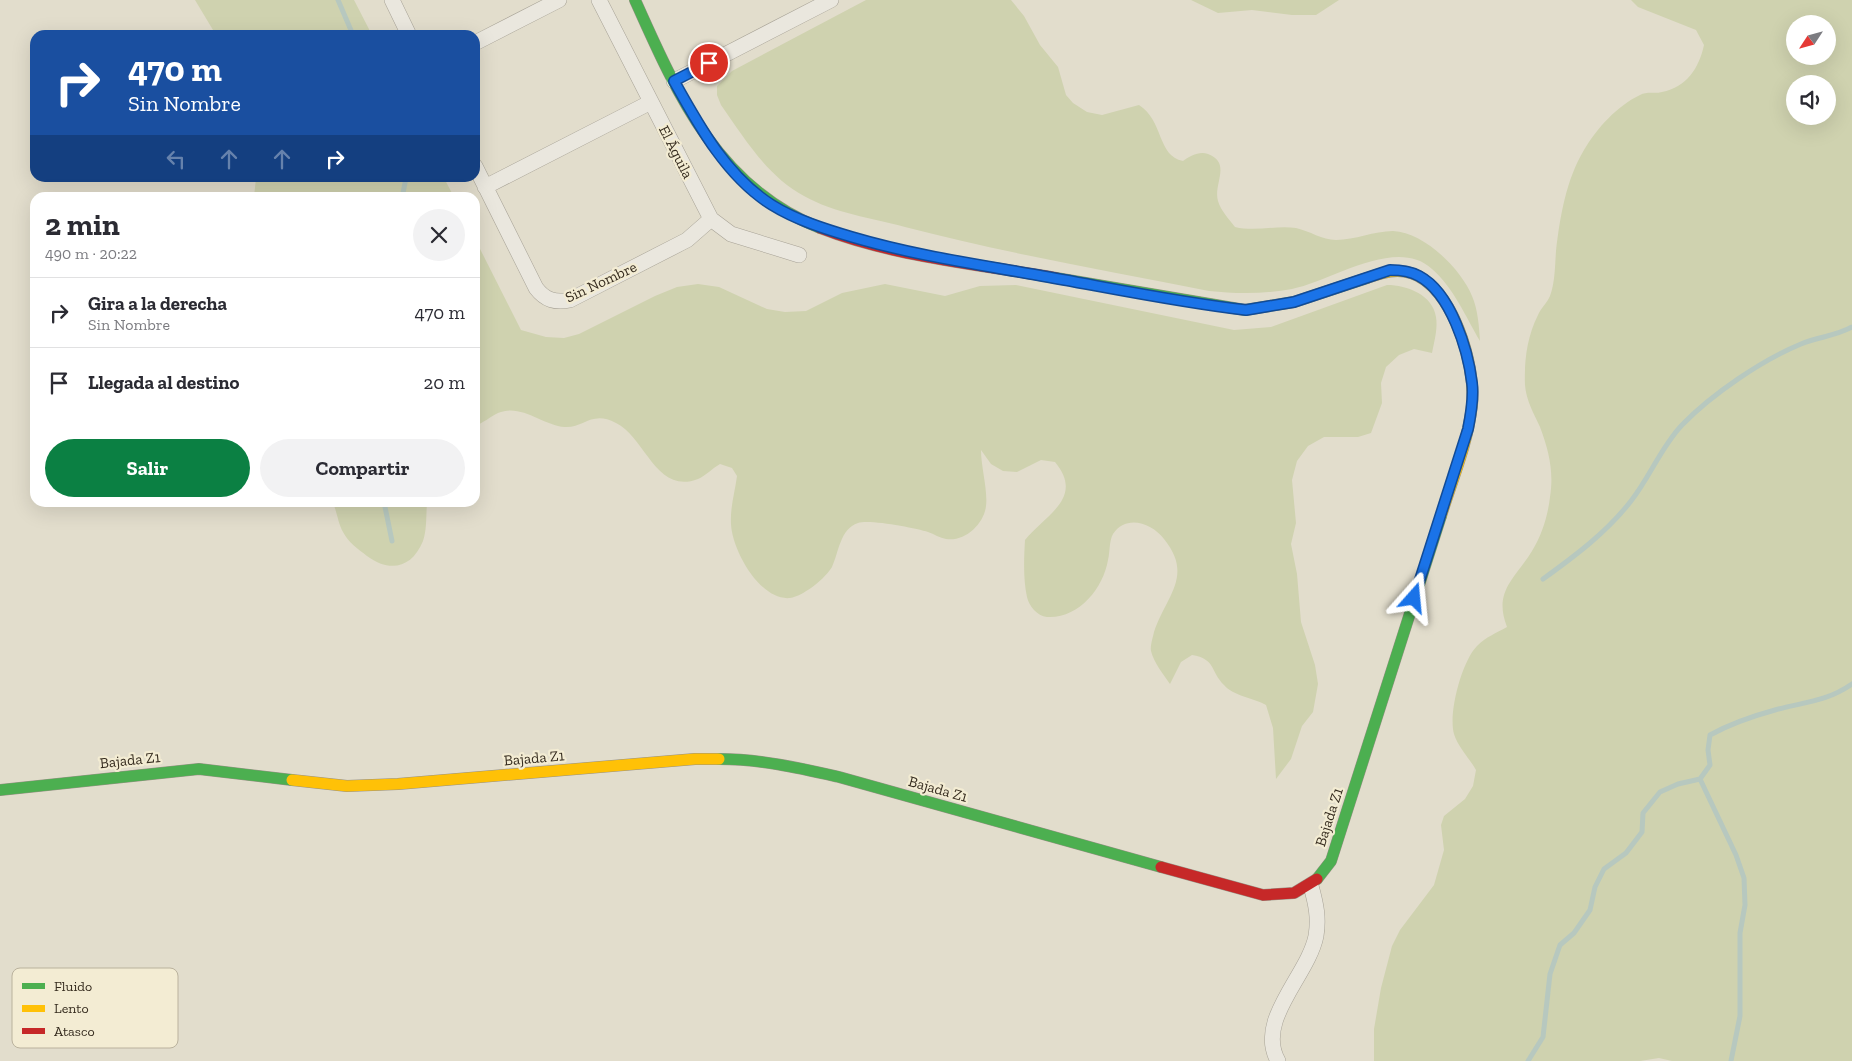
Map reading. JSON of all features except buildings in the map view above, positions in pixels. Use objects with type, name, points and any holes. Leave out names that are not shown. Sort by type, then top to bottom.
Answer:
[{"type":"street","points":[[392,0],[407,30]]},
{"type":"street","points":[[480,40],[559,0]]},
{"type":"street","name":"El Águila","points":[[599,0],[711,219],[731,234],[799,255]]},
{"type":"street","points":[[635,0],[674,81],[831,0]]},
{"type":"street","name":"Bajada Z1","points":[[0,790],[199,769],[300,782],[356,786],[695,759],[743,759],[791,766],[839,777],[1263,895],[1280,897],[1311,886],[1323,874],[1331,861],[1468,429],[1472,407],[1472,384],[1467,357],[1457,325],[1434,288],[1420,276],[1406,271],[1390,270],[1294,302],[1246,310],[918,254],[883,246],[806,222],[772,205],[751,189],[710,141],[674,81]]},
{"type":"street","points":[[485,187],[651,102]]},
{"type":"street","name":"Sin Nombre","points":[[480,176],[536,288],[542,296],[560,302],[570,300],[687,240],[711,219]]},
{"type":"street","points":[[1278,1061],[1273,1051],[1273,1028],[1284,1000],[1306,962],[1315,937],[1318,910],[1311,886]]},
{"type":"green space","points":[[195,0],[354,0],[369,30],[213,30]]},
{"type":"green space","points":[[866,0],[1011,0],[1024,16],[1040,45],[1058,67],[1066,95],[1073,103],[1087,112],[1102,115],[1139,105],[1153,120],[1164,145],[1175,158],[1183,161],[1201,153],[1215,158],[1220,168],[1217,194],[1219,205],[1235,227],[1250,229],[1296,228],[1326,239],[1336,240],[1393,231],[1417,238],[1440,254],[1467,285],[1476,307],[1480,341],[1459,303],[1440,276],[1417,260],[1401,257],[1382,259],[1282,291],[1230,293],[1209,291],[980,245],[840,211],[804,196],[779,178],[758,156],[721,105],[717,95],[717,86],[732,71]]},
{"type":"green space","points":[[1191,0],[1339,0],[1316,15],[1292,15],[1252,10],[1218,13]]},
{"type":"green space","points":[[1631,0],[1852,0],[1852,1061],[1672,1061],[1659,1058],[1640,1061],[1374,1061],[1374,1029],[1381,988],[1392,946],[1400,930],[1434,885],[1444,850],[1441,825],[1444,816],[1465,799],[1473,786],[1476,770],[1458,744],[1453,725],[1455,701],[1462,675],[1471,653],[1477,646],[1507,627],[1503,615],[1504,595],[1513,578],[1536,545],[1548,511],[1551,488],[1550,462],[1540,427],[1527,396],[1525,367],[1527,349],[1534,323],[1552,291],[1556,251],[1568,186],[1584,150],[1608,118],[1623,105],[1640,95],[1659,93],[1678,86],[1695,69],[1704,45],[1696,30],[1638,7]]},
{"type":"green space","points":[[256,182],[446,182],[451,192],[255,192]]},
{"type":"green space","points":[[480,249],[521,330],[546,337],[564,338],[579,334],[655,296],[677,287],[698,284],[719,287],[767,309],[785,312],[806,311],[842,293],[885,284],[945,296],[980,286],[1016,285],[1234,330],[1271,327],[1387,285],[1395,285],[1411,289],[1424,297],[1434,309],[1436,317],[1436,331],[1432,353],[1414,349],[1399,355],[1386,367],[1381,383],[1382,403],[1371,433],[1358,437],[1324,437],[1308,446],[1297,461],[1292,480],[1296,523],[1291,544],[1297,574],[1301,622],[1315,665],[1318,684],[1313,712],[1302,726],[1291,759],[1276,779],[1273,728],[1266,705],[1228,689],[1212,666],[1200,657],[1192,655],[1181,662],[1170,684],[1156,664],[1151,651],[1152,639],[1159,619],[1175,586],[1177,575],[1177,564],[1173,552],[1159,533],[1139,523],[1125,524],[1118,528],[1113,534],[1110,543],[1108,560],[1101,581],[1087,600],[1069,613],[1058,616],[1047,617],[1040,615],[1032,607],[1027,597],[1025,583],[1025,540],[1059,505],[1064,496],[1066,486],[1063,475],[1055,462],[1041,460],[1017,472],[1003,471],[991,464],[981,450],[986,506],[982,519],[966,535],[960,538],[946,539],[903,526],[872,522],[858,523],[847,530],[832,567],[825,576],[809,590],[790,598],[779,597],[758,583],[742,560],[736,547],[731,518],[737,476],[732,468],[720,464],[698,479],[684,482],[672,479],[652,463],[636,440],[626,430],[608,419],[594,419],[572,427],[565,427],[548,423],[523,413],[507,411],[498,413],[481,423]]},
{"type":"green space","points":[[334,507],[427,507],[423,541],[413,557],[399,565],[384,565],[367,556],[350,542],[340,525]]},
{"type":"waterway","points":[[338,0],[351,30]]},
{"type":"waterway","points":[[403,192],[405,182]]},
{"type":"waterway","points":[[1543,579],[1590,543],[1612,523],[1638,492],[1675,434],[1694,413],[1738,379],[1770,359],[1807,342],[1852,327]]},
{"type":"waterway","points":[[385,507],[392,541]]},
{"type":"waterway","points":[[1528,1061],[1543,1037],[1550,974],[1560,945],[1574,933],[1590,910],[1595,887],[1604,869],[1626,853],[1642,832],[1643,813],[1660,792],[1678,784],[1700,779],[1710,765],[1708,750],[1710,735],[1758,715],[1833,695],[1852,684]]},
{"type":"waterway","points":[[1700,779],[1736,855],[1744,878],[1745,905],[1740,933],[1740,1016],[1731,1061]]},
{"type":"traffic: fast","points":[[635,0],[667,70],[685,103],[705,134],[728,163],[754,189],[784,211],[820,228]]},
{"type":"traffic: fast","points":[[1056,278],[1245,310],[1294,302],[1367,278]]},
{"type":"traffic: fast","points":[[1317,879],[1331,861],[1441,516]]},
{"type":"traffic: fast","points":[[719,759],[764,762],[839,777],[1161,867]]},
{"type":"traffic: fast","points":[[0,790],[199,769],[292,780]]},
{"type":"traffic: slow","points":[[1367,278],[1399,271],[1411,273],[1426,281],[1439,294],[1450,310],[1466,350],[1472,389],[1470,419],[1441,516]]},
{"type":"traffic: slow","points":[[292,780],[347,786],[398,784],[695,759],[719,759]]},
{"type":"traffic: jam","points":[[820,228],[848,238],[907,253],[1056,278]]},
{"type":"traffic: jam","points":[[1161,867],[1263,895],[1294,893],[1317,879]]},
{"type":"route","points":[[709,63],[674,81],[710,141],[730,167],[751,189],[772,205],[806,222],[883,246],[918,254],[1218,307],[1246,310],[1270,308],[1294,302],[1370,275],[1390,270],[1406,271],[1420,276],[1434,288],[1457,325],[1467,357],[1472,384],[1472,407],[1468,429],[1414,598]]}]
